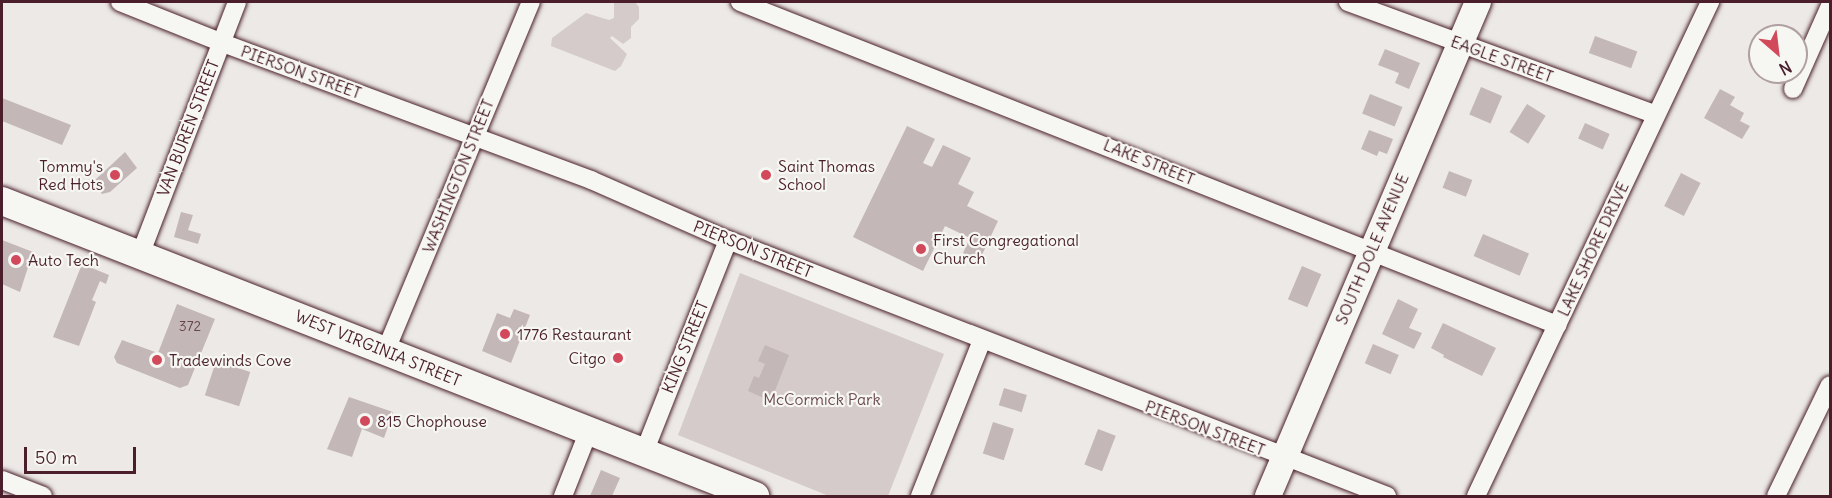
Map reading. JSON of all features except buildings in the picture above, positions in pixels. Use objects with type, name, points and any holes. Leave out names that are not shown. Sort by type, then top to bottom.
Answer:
[{"type":"main road","name":"WEST VIRGINIA STREET","points":[[2,201],[386,350],[643,455],[755,496]]},
{"type":"street","name":"PIERSON STREET","points":[[120,2],[220,42],[591,180],[728,240],[1285,459],[1387,496]]},
{"type":"street","name":"VAN BUREN STREET","points":[[140,255],[237,2]]},
{"type":"street","name":"WASHINGTON STREET","points":[[386,350],[531,2]]},
{"type":"street","name":"LAKE STREET","points":[[740,2],[1557,325]]},
{"type":"street","name":"EAGLE STREET","points":[[1348,2],[1656,116]]},
{"type":"street","name":"SOUTH DOLE AVENUE","points":[[1268,496],[1478,2]]},
{"type":"street","name":"LAKE SHORE DRIVE","points":[[1476,496],[1710,2]]},
{"type":"street","points":[[1793,89],[1830,6]]},
{"type":"street","name":"KING STREET","points":[[643,455],[728,240]]},
{"type":"street","points":[[920,496],[981,340]]},
{"type":"street","points":[[1776,496],[1830,385]]},
{"type":"street","points":[[563,496],[588,433]]},
{"type":"street","points":[[2,480],[43,496]]},
{"type":"green space","points":[[635,2],[639,7],[639,19],[631,27],[631,38],[623,44],[612,36],[610,38],[627,54],[621,66],[615,71],[551,46],[552,38],[586,13],[609,20],[614,18],[614,3]]},
{"type":"green space","name":"McCormick Park","points":[[740,273],[944,354],[888,496],[829,496],[678,435]]},
{"type":"place","name":"Tommy's Red Hots","points":[[115,175]]},
{"type":"place","name":"Saint Thomas School","points":[[766,175]]},
{"type":"place","name":"First Congregational Church","points":[[921,249]]},
{"type":"place","name":"Auto Tech","points":[[16,260]]},
{"type":"place","name":"1776 Restaurant","points":[[505,334]]},
{"type":"place","name":"Citgo","points":[[618,358]]},
{"type":"place","name":"Tradewinds Cove","points":[[157,360]]},
{"type":"place","name":"815 Chophouse","points":[[365,421]]}]
